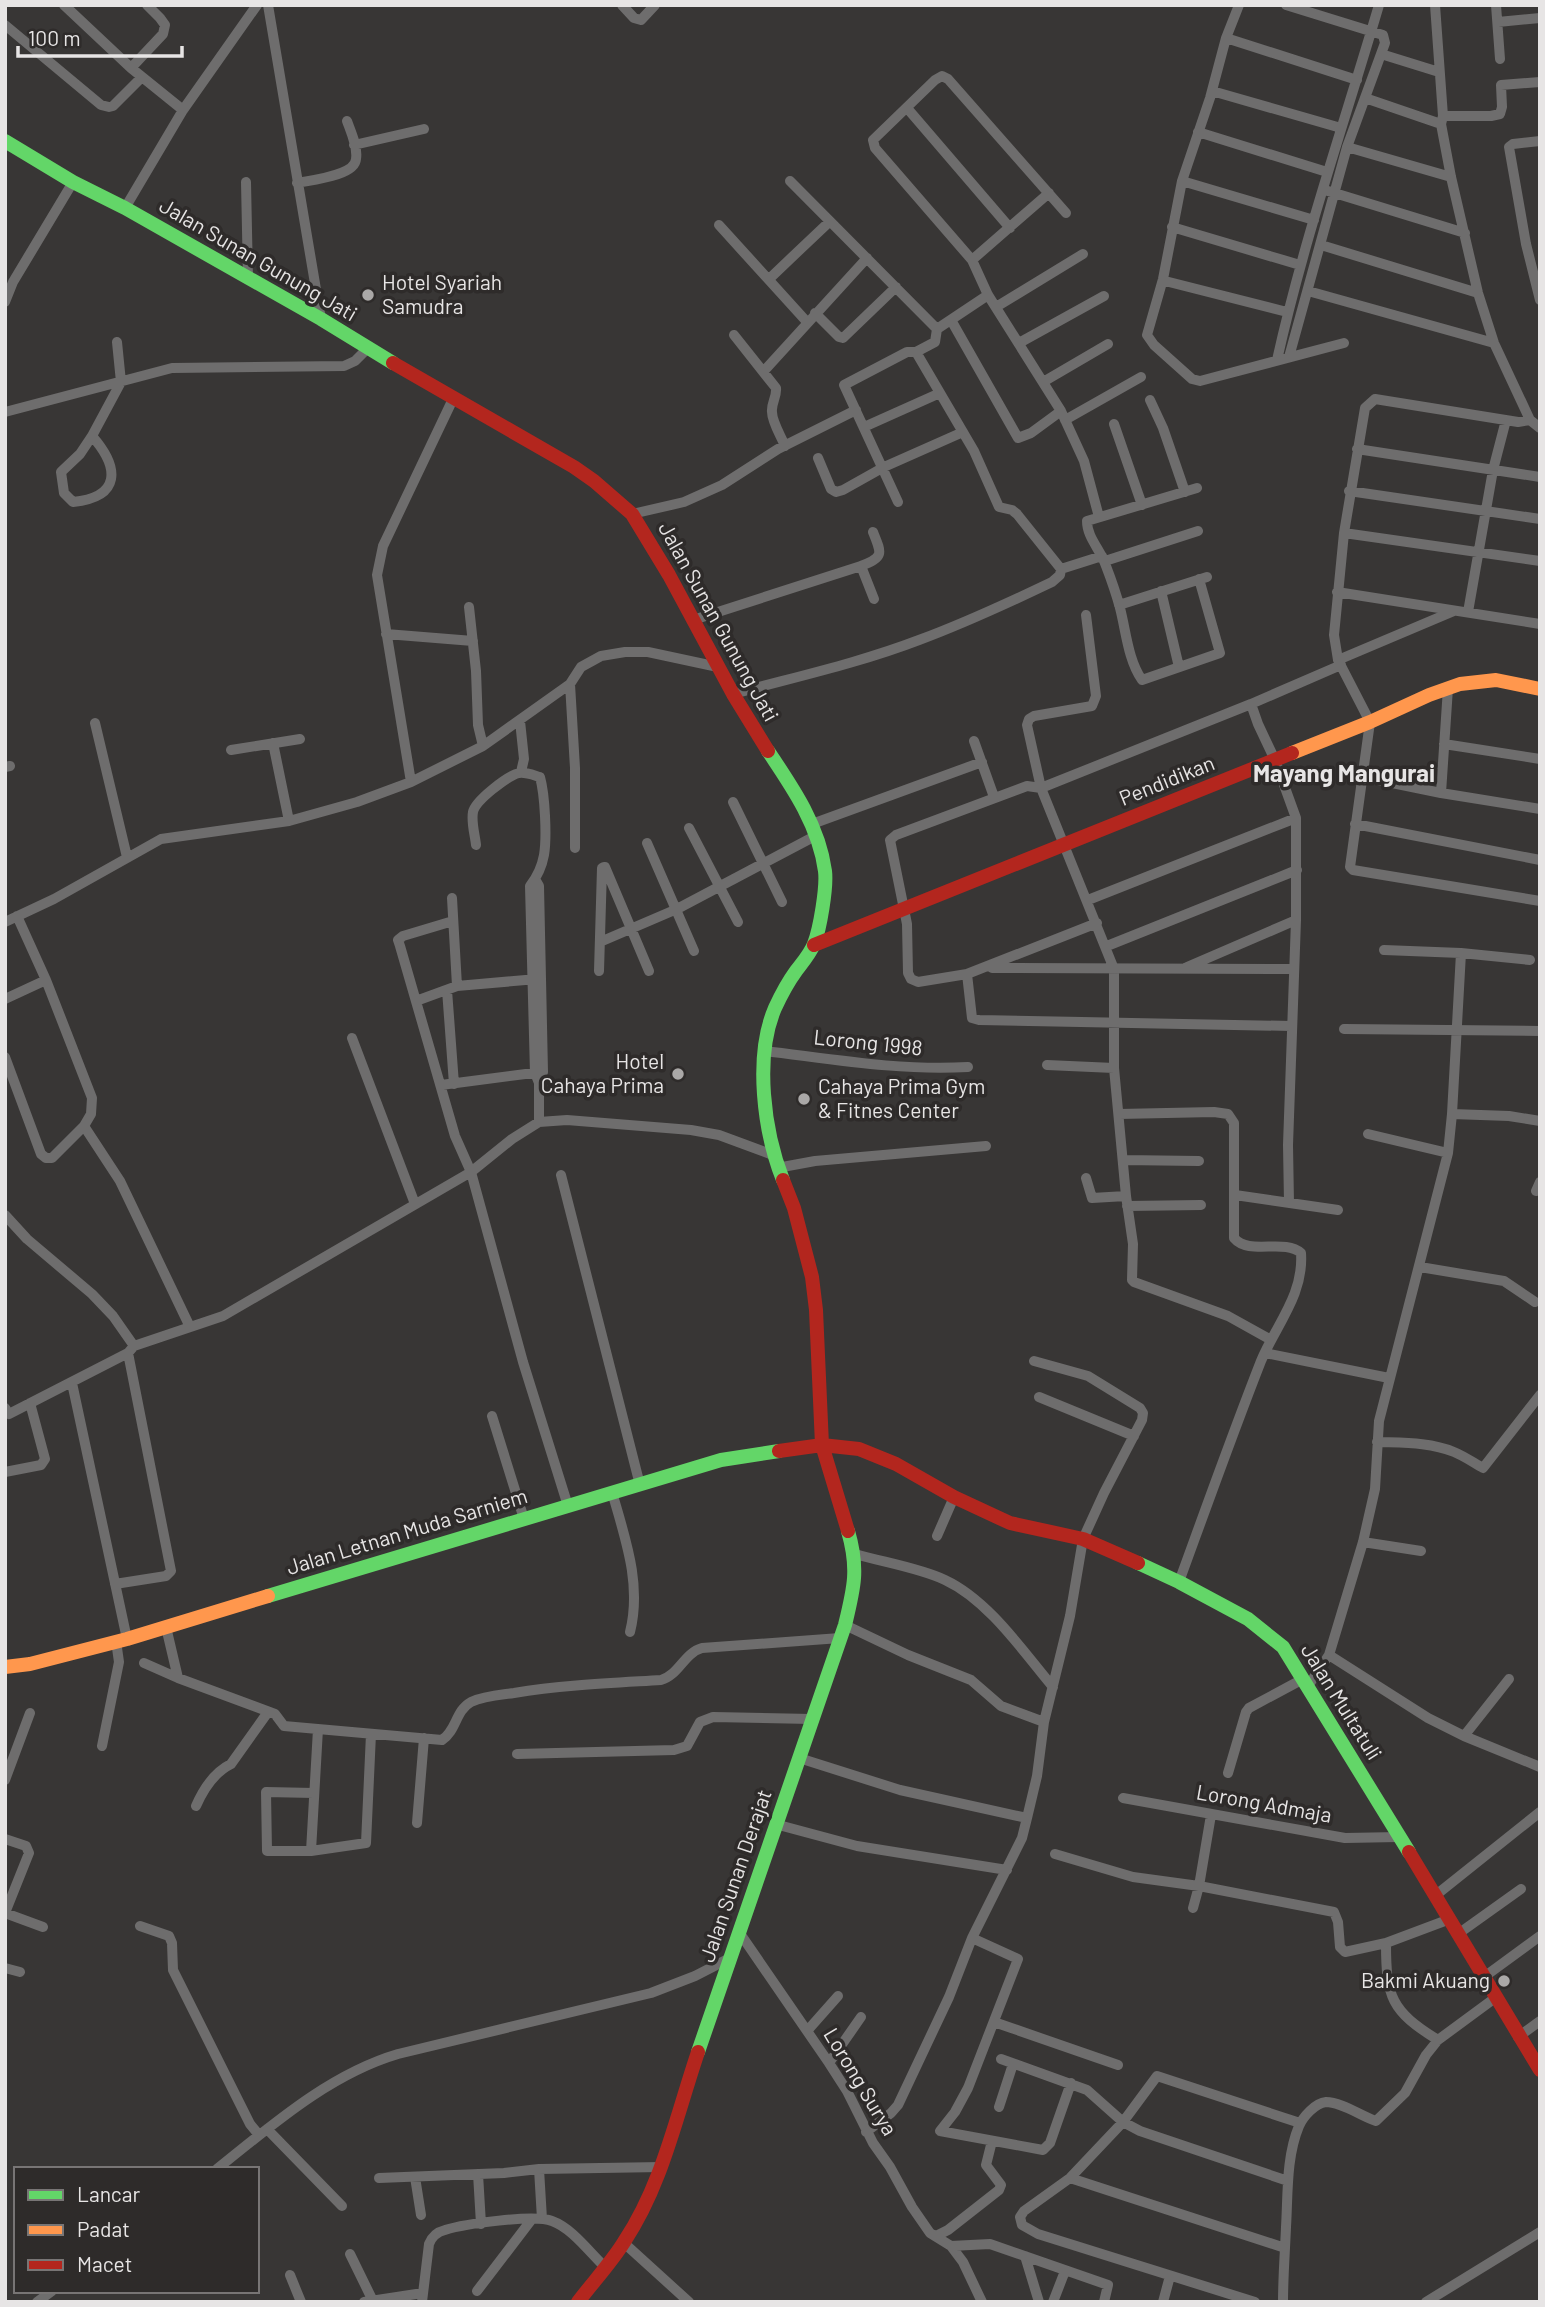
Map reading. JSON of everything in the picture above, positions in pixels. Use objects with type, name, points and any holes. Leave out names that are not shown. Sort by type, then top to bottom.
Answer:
[{"type":"street","points":[[64,5],[131,68],[184,110]]},
{"type":"street","points":[[131,68],[163,34],[165,25],[147,5]]},
{"type":"street","points":[[125,208],[184,110],[256,5]]},
{"type":"street","points":[[268,5],[321,319]]},
{"type":"street","points":[[622,5],[634,18],[641,20],[655,5]]},
{"type":"street","points":[[1239,5],[1226,38],[1182,181],[1163,279],[1147,335],[1154,345],[1192,379],[1200,381],[1344,343]]},
{"type":"street","points":[[1286,5],[1383,35],[1385,39],[1347,147],[1289,357]]},
{"type":"street","points":[[1277,360],[1287,312],[1322,189],[1380,5]]},
{"type":"street","points":[[1435,5],[1442,120],[1451,177],[1478,293],[1494,343],[1530,420],[1540,428]]},
{"type":"street","points":[[1496,5],[1500,59]]},
{"type":"street","points":[[1498,22],[1540,18]]},
{"type":"street","points":[[5,25],[101,105],[113,106],[142,77]]},
{"type":"street","points":[[1226,38],[1357,80]]},
{"type":"street","points":[[1381,54],[1439,72]]},
{"type":"street","points":[[1066,213],[948,79],[942,76],[934,80],[873,140],[873,145],[972,260],[988,295],[1063,416],[1084,461],[1099,517]]},
{"type":"street","points":[[1365,98],[1442,120],[1491,116],[1500,114],[1501,85],[1540,82]]},
{"type":"street","points":[[1212,90],[1341,128]]},
{"type":"street","points":[[907,108],[1010,228]]},
{"type":"street","points":[[297,183],[349,170],[356,159],[347,121]]},
{"type":"street","points":[[354,145],[424,129]]},
{"type":"street","points":[[1198,132],[1327,172]]},
{"type":"street","name":"Jalan Sunan Gunung Jati","points":[[5,141],[73,182],[125,208],[321,319],[453,399],[574,467],[632,514],[694,620],[733,694],[795,791],[814,830],[825,872],[823,907],[814,945],[789,981],[766,1035],[764,1090],[775,1161],[794,1208],[812,1277],[822,1445]]},
{"type":"street","points":[[1540,141],[1513,144],[1509,147],[1526,244],[1540,300]]},
{"type":"street","points":[[1347,147],[1451,177]]},
{"type":"street","points":[[790,181],[937,329]]},
{"type":"street","points":[[1182,181],[1314,220]]},
{"type":"street","points":[[5,302],[13,282],[73,182]]},
{"type":"street","points":[[246,182],[248,278]]},
{"type":"street","points":[[1322,189],[1465,233]]},
{"type":"street","points":[[972,260],[1049,193]]},
{"type":"street","points":[[769,279],[829,222]]},
{"type":"street","points":[[719,225],[807,322]]},
{"type":"street","points":[[1172,227],[1300,265]]},
{"type":"street","points":[[1321,245],[1478,293]]},
{"type":"street","points":[[996,307],[1083,254]]},
{"type":"street","points":[[764,372],[867,258]]},
{"type":"street","points":[[1163,279],[1287,312]]},
{"type":"street","points":[[815,313],[843,338],[896,287]]},
{"type":"street","points":[[1308,291],[1494,343]]},
{"type":"street","points":[[898,502],[844,385],[907,352],[916,352],[935,342],[937,329],[988,295]]},
{"type":"street","points":[[1019,343],[1104,296]]},
{"type":"street","points":[[951,320],[1018,438],[1141,377]]},
{"type":"street","points":[[734,335],[776,388],[777,395],[771,409],[785,446]]},
{"type":"street","points":[[92,436],[109,460],[112,477],[106,491],[96,497],[73,502],[64,493],[61,472],[80,454],[92,436],[121,382],[117,342]]},
{"type":"street","points":[[1043,382],[1108,344]]},
{"type":"street","points":[[5,412],[172,368],[344,366],[355,361],[368,348]]},
{"type":"street","points":[[733,694],[917,641],[978,617],[1052,582],[1060,575],[1061,569],[1017,514],[1012,510],[999,508],[988,479],[963,432],[916,352]]},
{"type":"street","points":[[864,427],[940,393]]},
{"type":"street","points":[[411,782],[377,585],[383,546],[453,399]]},
{"type":"street","points":[[1530,420],[1506,421],[1375,399],[1365,408],[1349,491],[1334,635],[1340,662],[1370,722],[1349,864],[1353,870],[1540,901]]},
{"type":"street","points":[[1150,400],[1163,428],[1185,492]]},
{"type":"street","points":[[632,514],[684,502],[722,485],[785,446],[856,410]]},
{"type":"street","points":[[1468,612],[1493,470],[1506,421]]},
{"type":"street","points":[[1114,424],[1142,505]]},
{"type":"street","points":[[818,458],[831,489],[836,492],[843,491],[884,467],[963,432]]},
{"type":"street","points":[[1357,449],[1540,477]]},
{"type":"street","points":[[1119,605],[1203,578],[1220,653],[1142,680],[1137,673],[1103,558],[1089,535],[1086,524],[1089,520],[1197,488]]},
{"type":"street","points":[[1349,491],[1540,519]]},
{"type":"street","points":[[1061,569],[1198,531]]},
{"type":"street","points":[[694,620],[878,559],[880,550],[873,532]]},
{"type":"street","points":[[1344,533],[1540,561]]},
{"type":"street","points":[[861,566],[874,599]]},
{"type":"street","points":[[1161,591],[1179,667]]},
{"type":"street","points":[[1337,592],[1540,624]]},
{"type":"street","points":[[469,607],[476,671],[478,725],[483,746]]},
{"type":"street","points":[[1097,923],[967,974],[918,982],[911,979],[908,973],[905,910],[890,839],[994,797],[1027,786],[1041,788],[1251,704],[1454,611]]},
{"type":"street","points":[[1086,615],[1095,703],[1092,706],[1034,716],[1029,719],[1027,725],[1041,788],[1107,946],[1114,969],[1114,1069],[1133,1244],[1132,1277],[1134,1282],[1227,1316],[1270,1340]]},
{"type":"street","points":[[386,634],[473,641]]},
{"type":"street","points":[[5,922],[54,899],[161,839],[289,821],[357,802],[411,782],[483,746],[570,684],[582,667],[601,656],[648,652],[719,667]]},
{"type":"street","name":"Pendidikan","points":[[814,945],[1370,722],[1448,688],[1492,680],[1540,689]]},
{"type":"street","points":[[570,684],[575,768],[575,848]]},
{"type":"street","points":[[1441,793],[1448,688]]},
{"type":"street","points":[[1251,704],[1296,818],[1289,1203]]},
{"type":"street","points":[[520,721],[524,759],[521,772]]},
{"type":"street","points":[[95,723],[127,857]]},
{"type":"street","points":[[231,750],[300,739]]},
{"type":"street","points":[[974,741],[994,797]]},
{"type":"street","points":[[273,743],[289,821]]},
{"type":"street","points":[[1444,744],[1540,759]]},
{"type":"street","points":[[600,942],[677,909],[764,862],[814,830],[982,762]]},
{"type":"street","points":[[476,845],[474,808],[502,783],[521,772],[540,777],[543,788],[544,854],[535,879],[539,886],[536,979],[539,1122]]},
{"type":"street","points":[[1363,777],[1540,809]]},
{"type":"street","points":[[733,802],[782,902]]},
{"type":"street","points":[[1088,901],[1296,818]]},
{"type":"street","points":[[1355,824],[1540,860]]},
{"type":"street","points":[[690,828],[738,922]]},
{"type":"street","points":[[647,843],[694,951]]},
{"type":"street","points":[[599,971],[603,868],[649,971]]},
{"type":"street","points":[[1107,946],[1297,870]]},
{"type":"street","points":[[452,898],[454,1084]]},
{"type":"street","points":[[5,1057],[41,1154],[52,1158],[84,1126],[92,1114],[92,1098],[17,916]]},
{"type":"street","points":[[1182,969],[1296,920]]},
{"type":"street","points":[[453,921],[403,936],[398,940],[455,1136],[471,1172],[523,1362],[568,1506]]},
{"type":"street","points":[[1384,950],[1530,960]]},
{"type":"street","points":[[1228,1773],[1249,1708],[1305,1683],[1329,1655],[1363,1542],[1375,1489],[1379,1421],[1389,1378],[1402,1341],[1448,1153],[1461,954]]},
{"type":"street","points":[[984,968],[1294,969]]},
{"type":"street","points":[[967,974],[972,1018],[979,1020],[1291,1026]]},
{"type":"street","points":[[416,1001],[452,988],[536,979]]},
{"type":"street","points":[[5,999],[46,981]]},
{"type":"street","points":[[1344,1029],[1540,1031]]},
{"type":"street","points":[[352,1038],[415,1204]]},
{"type":"street","name":"Lorong 1998","points":[[765,1051],[898,1068],[968,1067]]},
{"type":"street","points":[[1047,1065],[1114,1069]]},
{"type":"street","points":[[441,1085],[539,1076]]},
{"type":"street","points":[[1119,1114],[1228,1114],[1234,1123],[1234,1238],[1237,1243],[1293,1248],[1301,1253],[1293,1301],[1270,1340],[1229,1443],[1179,1582]]},
{"type":"street","points":[[1452,1114],[1509,1116],[1540,1121]]},
{"type":"street","points":[[5,1408],[9,1414],[131,1350],[223,1316],[471,1172],[512,1139],[539,1122],[568,1119],[691,1130],[719,1135],[775,1161],[815,1161],[986,1146]]},
{"type":"street","points":[[84,1126],[120,1181],[190,1327]]},
{"type":"street","points":[[1368,1134],[1448,1153]]},
{"type":"street","points":[[1123,1160],[1199,1161]]},
{"type":"street","points":[[561,1175],[640,1485]]},
{"type":"street","points":[[1086,1178],[1092,1198],[1201,1205]]},
{"type":"street","points":[[1235,1195],[1338,1210]]},
{"type":"street","points":[[5,1215],[27,1239],[113,1315],[131,1350],[171,1571],[166,1576],[115,1584]]},
{"type":"street","points":[[1420,1266],[1504,1281],[1535,1301]]},
{"type":"street","points":[[1265,1353],[1389,1378]]},
{"type":"street","points":[[866,2132],[898,2105],[949,1997],[972,1938],[1021,1839],[1037,1776],[1044,1722],[1070,1616],[1083,1539],[1143,1417],[1143,1410],[1087,1376],[1034,1361]]},
{"type":"street","points":[[72,1383],[115,1584],[121,1640],[102,1746]]},
{"type":"street","points":[[1377,1442],[1439,1447],[1455,1452],[1483,1468],[1540,1395]]},
{"type":"street","points":[[1039,1397],[1134,1436]]},
{"type":"street","points":[[5,1472],[41,1465],[45,1459],[30,1403]]},
{"type":"street","points":[[492,1416],[524,1519]]},
{"type":"street","name":"Jalan Letnan Muda Sarniem","points":[[5,1667],[30,1664],[166,1627],[721,1460],[822,1445]]},
{"type":"street","name":"Jalan Multatuli","points":[[822,1445],[859,1449],[896,1464],[954,1497],[1010,1523],[1083,1539],[1179,1582],[1248,1619],[1270,1635],[1283,1647],[1540,2070]]},
{"type":"street","name":"Jalan Sunan Derajat","points":[[578,2302],[624,2243],[662,2167],[739,1931],[842,1631],[855,1584],[855,1554],[822,1445]]},
{"type":"street","points":[[612,1492],[635,1586],[630,1632]]},
{"type":"street","points":[[937,1536],[954,1497]]},
{"type":"street","points":[[1363,1542],[1421,1551]]},
{"type":"street","points":[[855,1554],[942,1578],[963,1589],[985,1609],[1053,1687]]},
{"type":"street","points":[[166,1627],[178,1678]]},
{"type":"street","points":[[144,1663],[275,1714],[284,1726],[442,1740],[449,1735],[461,1710],[481,1698],[543,1688],[661,1680],[671,1676],[693,1651],[702,1648],[842,1631],[971,1680],[1001,1706],[1044,1722]]},
{"type":"street","points":[[1329,1655],[1428,1718],[1540,1767]]},
{"type":"street","points":[[1464,1736],[1509,1679]]},
{"type":"street","points":[[196,1806],[201,1793],[223,1768],[231,1764],[268,1712]]},
{"type":"street","points":[[5,1780],[30,1713]]},
{"type":"street","points":[[517,1754],[674,1750],[687,1746],[700,1722],[713,1717],[812,1718]]},
{"type":"street","points":[[311,1851],[318,1729]]},
{"type":"street","points":[[314,1793],[266,1792],[267,1851],[311,1851],[366,1843],[371,1734]]},
{"type":"street","points":[[417,1824],[424,1738]]},
{"type":"street","points":[[799,1758],[900,1790],[1027,1818]]},
{"type":"street","name":"Lorong Admaja","points":[[1123,1798],[1345,1838],[1399,1838]]},
{"type":"street","points":[[1436,1895],[1540,1812]]},
{"type":"street","points":[[1193,1908],[1211,1815]]},
{"type":"street","points":[[775,1824],[857,1846],[1007,1870]]},
{"type":"street","points":[[5,1839],[26,1846],[29,1853],[5,1913],[43,1927]]},
{"type":"street","points":[[1055,1854],[1133,1877],[1199,1886],[1334,1912],[1338,1922],[1340,1947],[1345,1952],[1386,1943],[1450,1919]]},
{"type":"street","points":[[1458,1934],[1521,1889]]},
{"type":"street","points":[[140,1926],[169,1936],[172,1943],[173,1970],[250,2124],[263,2132],[342,2206]]},
{"type":"street","name":"Lorong Surya","points":[[739,1931],[847,2091],[866,2132],[918,2216],[930,2233],[951,2246]]},
{"type":"street","points":[[1483,1977],[1540,1936]]},
{"type":"street","points":[[972,1938],[1018,1959],[968,2088],[955,2112],[940,2131],[1038,2151],[1047,2147],[1071,2082]]},
{"type":"street","points":[[1386,1943],[1386,1971],[1393,1999],[1416,2026],[1438,2040]]},
{"type":"street","points":[[219,2167],[263,2132],[348,2075],[382,2059],[650,1993],[695,1976],[730,1958]]},
{"type":"street","points":[[5,1968],[20,1972]]},
{"type":"street","points":[[807,2031],[838,1996]]},
{"type":"street","points":[[1283,2302],[1288,2181],[1300,2123],[1315,2106],[1326,2102],[1376,2121],[1405,2093],[1426,2055],[1438,2040],[1495,1998]]},
{"type":"street","points":[[829,2063],[861,2017]]},
{"type":"street","points":[[1518,2036],[1540,2021]]},
{"type":"street","points":[[994,2022],[1118,2065]]},
{"type":"street","points":[[1001,2059],[1071,2082],[1094,2094],[1122,2122],[1140,2131],[1288,2181]]},
{"type":"street","points":[[999,2108],[1013,2064]]},
{"type":"street","points":[[1255,2302],[1038,2234],[1022,2225],[1020,2217],[1024,2211],[1070,2178],[1122,2122],[1157,2076],[1300,2123]]},
{"type":"street","points":[[936,2236],[948,2230],[999,2190],[1001,2185],[986,2165],[992,2141]]},
{"type":"street","points":[[379,2178],[539,2169],[662,2167]]},
{"type":"street","points":[[477,2291],[537,2219],[539,2169]]},
{"type":"street","points":[[478,2174],[481,2224]]},
{"type":"street","points":[[415,2177],[421,2214]]},
{"type":"street","points":[[1070,2178],[1285,2248]]},
{"type":"street","points":[[350,2254],[368,2300],[423,2297],[427,2256],[432,2237],[445,2230],[481,2224],[537,2219],[554,2221],[573,2235],[605,2267]]},
{"type":"street","points":[[1426,2302],[1540,2232]]},
{"type":"street","points":[[624,2243],[689,2302]]},
{"type":"street","points":[[951,2246],[990,2244],[1108,2285],[1104,2302]]},
{"type":"street","points":[[951,2246],[963,2262],[982,2302]]},
{"type":"street","points":[[1025,2256],[1039,2302]]},
{"type":"street","points":[[1053,2302],[1065,2271]]},
{"type":"street","points":[[290,2275],[301,2302]]},
{"type":"street","points":[[1163,2302],[1170,2276]]},
{"type":"traffic: fast","points":[[5,141],[73,182],[125,208],[321,319],[393,363]]},
{"type":"traffic: fast","points":[[768,751],[811,823],[825,871],[823,908],[814,944],[787,984],[775,1008],[765,1049],[763,1071],[767,1117],[776,1161],[783,1180]]},
{"type":"traffic: fast","points":[[268,1596],[721,1460],[779,1451]]},
{"type":"traffic: fast","points":[[698,2052],[845,1625],[854,1578],[848,1531]]},
{"type":"traffic: fast","points":[[1138,1563],[1248,1619],[1283,1647],[1409,1852]]},
{"type":"traffic: slow","points":[[1292,753],[1460,684],[1496,680],[1540,689]]},
{"type":"traffic: slow","points":[[5,1667],[30,1664],[127,1639],[268,1596]]},
{"type":"traffic: jam","points":[[393,363],[574,467],[632,514],[768,751]]},
{"type":"traffic: jam","points":[[814,945],[1292,753]]},
{"type":"traffic: jam","points":[[783,1180],[794,1208],[812,1277],[822,1445],[848,1531]]},
{"type":"traffic: jam","points":[[779,1451],[822,1445],[859,1449],[896,1464],[954,1497],[1010,1523],[1083,1539],[1138,1563]]},
{"type":"traffic: jam","points":[[1409,1852],[1540,2070]]},
{"type":"traffic: jam","points":[[578,2302],[619,2250],[637,2220],[667,2150],[698,2052]]},
{"type":"place","name":"Hotel Syariah Samudra","points":[[368,295]]},
{"type":"place","name":"Hotel Cahaya Prima","points":[[678,1074]]},
{"type":"place","name":"Cahaya Prima Gym & Fitnes Center","points":[[804,1099]]},
{"type":"place","name":"Bakmi Akuang","points":[[1504,1981]]},
{"type":"district","name":"Mayang Mangurai","points":[[1344,774]]}]
